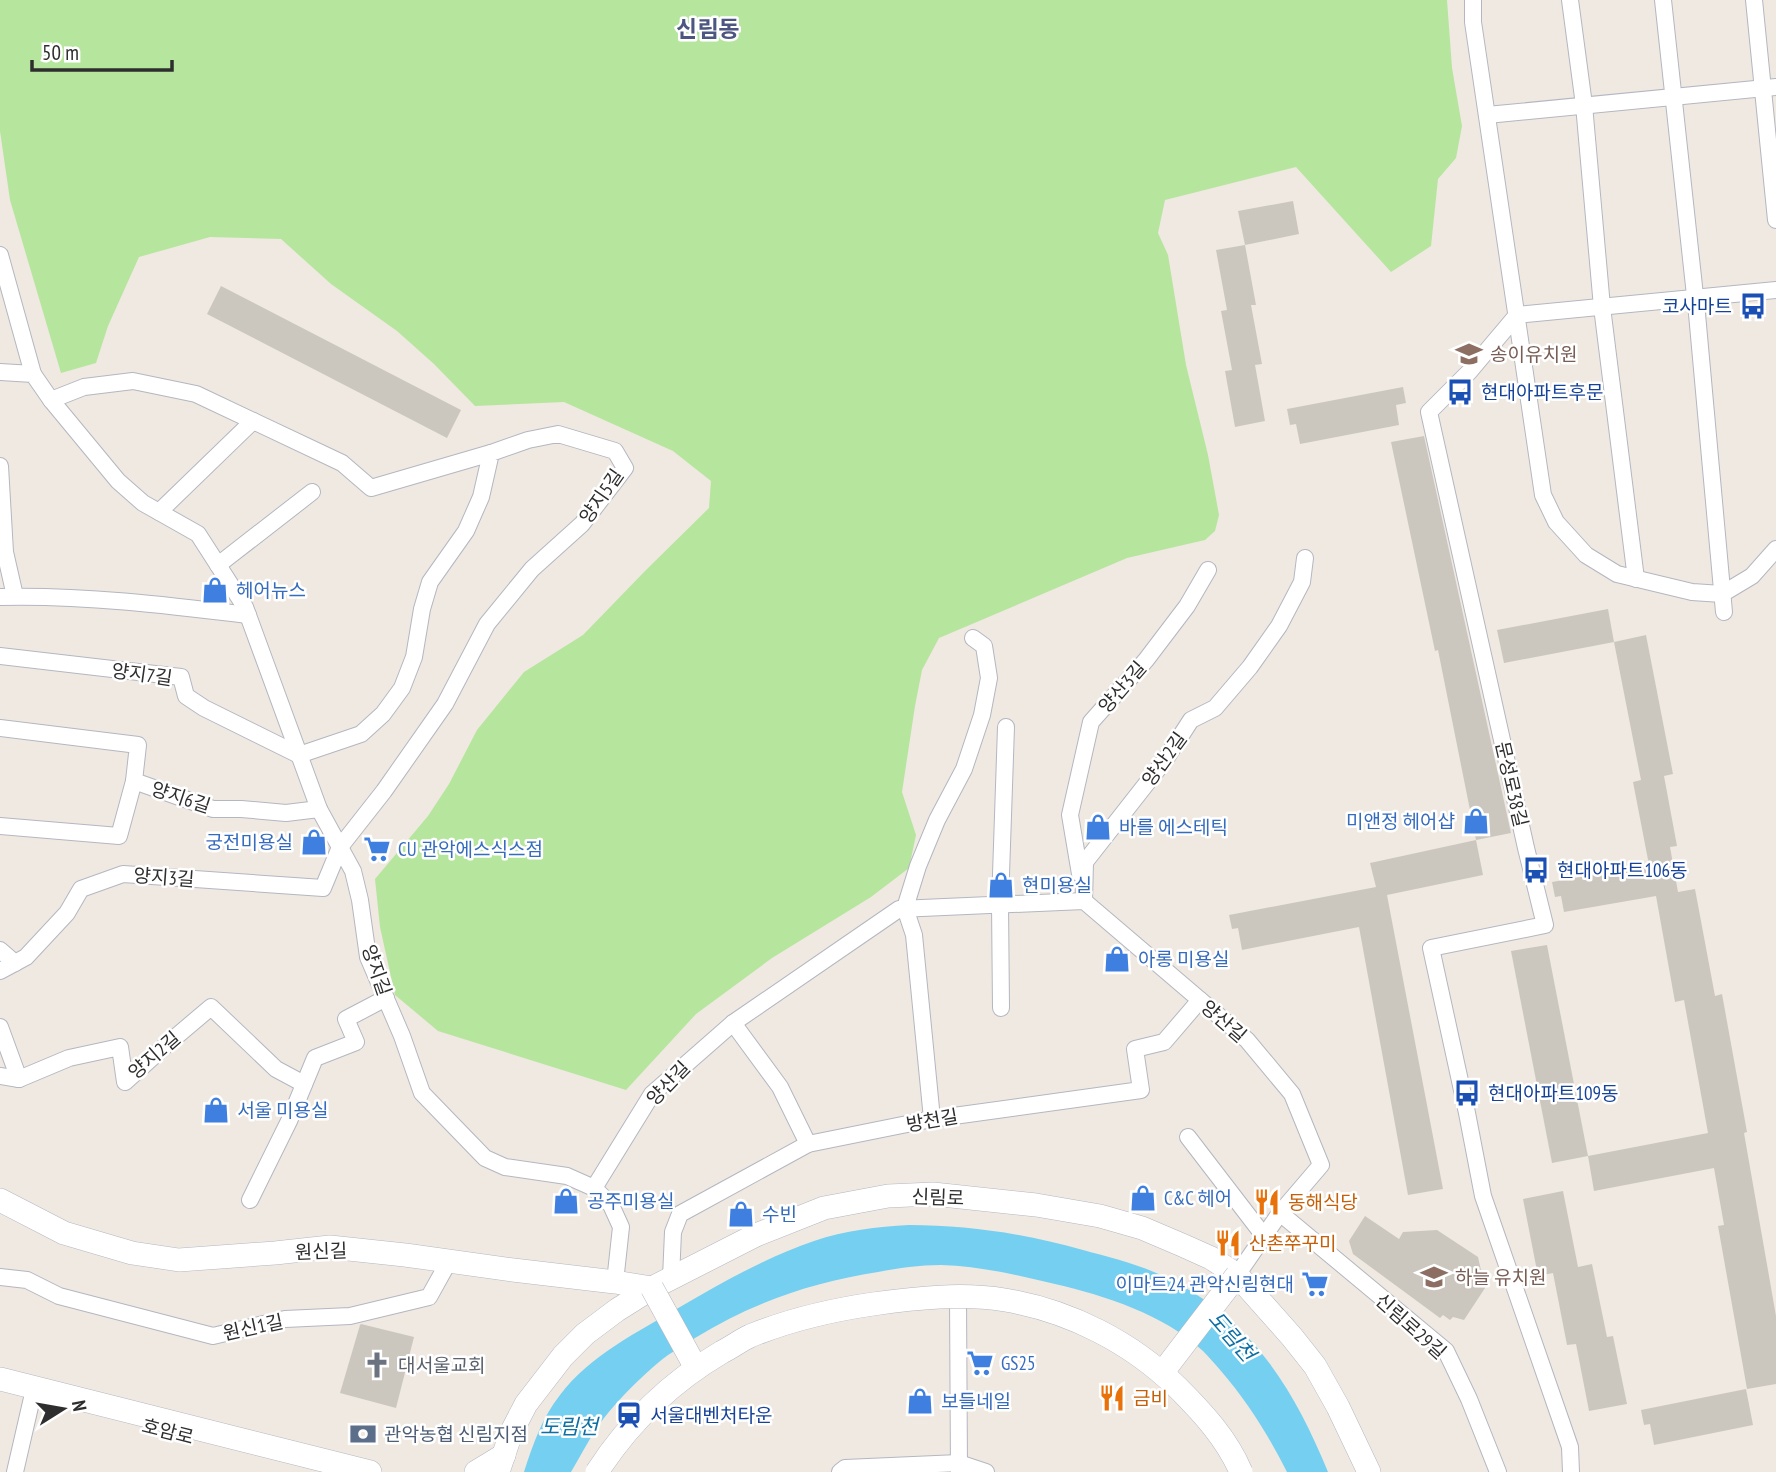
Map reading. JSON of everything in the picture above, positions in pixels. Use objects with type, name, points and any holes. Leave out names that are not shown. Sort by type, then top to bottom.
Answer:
[{"type":"main road","name":"신림로","points":[[501,1463],[511,1433],[526,1404],[563,1356],[585,1334],[617,1310],[662,1283],[756,1235],[824,1208],[888,1196],[933,1195],[1036,1205],[1100,1216],[1142,1228],[1211,1258],[1237,1275],[1315,1366],[1369,1472]]},
{"type":"main road","name":"원신길","points":[[0,1200],[64,1233],[132,1252],[179,1259],[330,1247],[615,1282],[662,1283]]},
{"type":"main road","points":[[1162,1373],[1237,1275]]},
{"type":"main road","points":[[662,1283],[695,1368]]},
{"type":"main road","points":[[597,1472],[642,1415],[666,1391],[695,1368],[749,1337],[798,1319],[852,1307],[911,1299],[958,1297],[1004,1300],[1051,1311],[1090,1326],[1126,1346],[1162,1373],[1201,1411],[1222,1437],[1241,1472]]},
{"type":"main road","points":[[0,1379],[370,1472]]},
{"type":"main road","name":"호암로","points":[[0,1391],[303,1468],[336,1472]]},
{"type":"main road","points":[[477,1472],[501,1463]]},
{"type":"street","points":[[1473,0],[1473,22],[1544,495],[1556,522],[1586,555],[1617,574],[1692,592],[1722,594],[1752,576],[1776,550]]},
{"type":"street","points":[[1570,0],[1584,105],[1602,307],[1636,579]]},
{"type":"street","points":[[1663,0],[1696,298],[1724,612]]},
{"type":"street","points":[[1754,0],[1770,87],[1776,220]]},
{"type":"street","points":[[1487,115],[1770,87]]},
{"type":"street","name":"양지길","points":[[0,255],[33,374],[51,400],[118,481],[143,503],[198,534],[245,607],[318,809],[354,871],[368,957],[402,1036],[422,1093],[485,1158],[505,1167],[567,1177],[594,1188]]},
{"type":"street","points":[[1517,315],[1776,290]]},
{"type":"street","name":"문성로38길","points":[[1517,315],[1469,372],[1429,412],[1545,925],[1431,948],[1468,1113],[1483,1196],[1570,1447],[1571,1472]]},
{"type":"street","points":[[0,372],[33,374]]},
{"type":"street","points":[[51,400],[84,387],[133,381],[197,394],[342,463],[371,488],[491,453],[481,496],[466,531],[430,582],[422,609],[414,657],[402,688],[383,714],[362,734],[299,755]]},
{"type":"street","points":[[159,512],[253,421]]},
{"type":"street","name":"양지5길","points":[[340,847],[384,791],[445,704],[487,624],[532,569],[582,524],[625,468],[615,451],[558,434],[528,440],[491,453]]},
{"type":"street","points":[[0,466],[7,596],[142,603],[248,615]]},
{"type":"street","points":[[218,565],[312,492]]},
{"type":"street","name":"양산2길","points":[[1084,901],[1086,862],[1165,760],[1191,720],[1215,708],[1250,667],[1279,626],[1296,593],[1301,582],[1305,558]]},
{"type":"street","name":"양산3길","points":[[1084,901],[1070,815],[1091,722],[1146,660],[1187,606],[1208,570]]},
{"type":"street","points":[[932,1119],[914,935],[905,908],[918,866],[937,820],[964,769],[982,715],[989,678],[984,646],[974,638]]},
{"type":"street","name":"양지7길","points":[[0,656],[181,677],[186,696],[204,708],[299,755]]},
{"type":"street","points":[[1001,1008],[1000,904],[1006,727]]},
{"type":"street","name":"양지6길","points":[[0,728],[138,745],[134,781],[213,809],[286,813],[318,809]]},
{"type":"street","points":[[0,826],[119,836],[134,781]]},
{"type":"street","name":"양지3길","points":[[0,971],[26,957],[67,913],[81,889],[123,874],[323,888],[340,847]]},
{"type":"street","name":"양산길","points":[[594,1188],[652,1094],[733,1023],[899,909],[1084,901],[1247,1040],[1292,1094],[1321,1165],[1280,1213],[1237,1275]]},
{"type":"street","points":[[0,950],[15,962]]},
{"type":"street","points":[[250,1200],[289,1121],[315,1058],[356,1041],[346,1018],[386,998]]},
{"type":"street","name":"방천길","points":[[662,1283],[673,1232],[680,1214],[808,1144],[932,1119],[1141,1090],[1135,1049],[1164,1042],[1200,1000]]},
{"type":"street","name":"양지2길","points":[[19,1079],[69,1058],[120,1048],[125,1083],[211,1007],[276,1069],[304,1084]]},
{"type":"street","points":[[733,1023],[780,1087],[808,1144]]},
{"type":"street","points":[[0,1027],[19,1079],[0,1076]]},
{"type":"street","points":[[1188,1137],[1264,1236]]},
{"type":"street","points":[[594,1188],[611,1205],[621,1227],[615,1282]]},
{"type":"street","name":"신림로29길","points":[[1280,1213],[1446,1351],[1469,1399],[1498,1472]]},
{"type":"street","name":"원신1길","points":[[0,1277],[27,1280],[59,1296],[213,1336],[285,1319],[350,1316],[429,1297],[449,1261]]},
{"type":"street","points":[[958,1297],[959,1467]]},
{"type":"street","points":[[15,1472],[32,1398]]},
{"type":"street","points":[[839,1472],[845,1468],[959,1467],[986,1472]]},
{"type":"green space","points":[[0,0],[1447,0],[1452,68],[1462,126],[1456,158],[1438,179],[1431,246],[1391,272],[1296,167],[1165,200],[1158,233],[1168,255],[1186,365],[1208,455],[1219,515],[1215,531],[1205,540],[1127,558],[939,638],[922,670],[902,792],[916,835],[909,868],[871,897],[772,958],[696,1014],[626,1090],[438,1031],[395,995],[380,927],[375,879],[428,816],[449,784],[477,730],[524,672],[583,635],[709,508],[711,481],[673,451],[564,402],[475,406],[397,331],[331,284],[281,239],[210,237],[139,257],[108,326],[96,363],[61,373],[10,200],[0,131]]},
{"type":"water","name":"도림천","points":[[909,1225],[975,1229],[1062,1244],[1148,1270],[1198,1296],[1247,1336],[1267,1360],[1285,1385],[1328,1472],[1287,1472],[1257,1419],[1217,1366],[1187,1338],[1152,1317],[1094,1294],[1055,1284],[984,1269],[941,1265],[854,1276],[806,1288],[738,1314],[673,1352],[638,1381],[598,1426],[571,1472],[524,1472],[539,1432],[554,1404],[572,1381],[616,1345],[729,1279],[797,1247],[849,1232]]},
{"type":"building","points":[[1293,201],[1299,234],[1245,245],[1238,211]]},
{"type":"building","points":[[1245,245],[1256,305],[1251,305],[1262,364],[1255,365],[1265,421],[1235,427],[1225,371],[1232,370],[1221,311],[1227,310],[1216,250]]},
{"type":"building","points":[[221,286],[461,410],[447,438],[207,314]]},
{"type":"building","points":[[1403,387],[1406,403],[1396,405],[1399,425],[1300,444],[1296,424],[1290,425],[1287,409]]},
{"type":"building","points":[[1424,436],[1511,833],[1476,840],[1438,650],[1435,651],[1391,442]]},
{"type":"building","points":[[1608,609],[1614,642],[1504,663],[1497,630]]},
{"type":"building","points":[[1646,635],[1673,774],[1664,776],[1677,846],[1670,847],[1678,892],[1695,889],[1715,996],[1722,994],[1776,1316],[1776,1384],[1747,1389],[1718,1226],[1724,1225],[1714,1168],[1594,1191],[1588,1156],[1708,1133],[1684,1000],[1675,1002],[1656,896],[1564,912],[1561,896],[1555,897],[1552,882],[1649,865],[1633,782],[1641,780],[1614,642]]},
{"type":"building","points":[[1476,840],[1483,875],[1387,895],[1443,1189],[1408,1195],[1359,927],[1242,950],[1238,928],[1232,929],[1229,915],[1376,887],[1370,863]]},
{"type":"building","points":[[1547,945],[1588,1156],[1552,1163],[1511,951]]},
{"type":"building","points":[[1563,1191],[1578,1267],[1592,1264],[1607,1337],[1613,1336],[1627,1404],[1589,1411],[1576,1344],[1567,1345],[1553,1273],[1538,1276],[1523,1199]]},
{"type":"building","points":[[1365,1216],[1399,1239],[1403,1232],[1437,1230],[1478,1257],[1485,1288],[1464,1320],[1453,1317],[1450,1320],[1443,1315],[1440,1318],[1353,1254],[1349,1241]]},
{"type":"building","name":"대서울교회","points":[[361,1324],[414,1337],[396,1408],[340,1393]]},
{"type":"building","points":[[1746,1389],[1753,1425],[1654,1445],[1650,1424],[1644,1425],[1641,1410]]},
{"type":"place","name":"코사마트","points":[[1753,306]]},
{"type":"place","name":"송이유치원","points":[[1469,354]]},
{"type":"place","name":"현대아파트후문","points":[[1460,392]]},
{"type":"place","name":"헤어뉴스","points":[[215,590]]},
{"type":"place","name":"미앤정 헤어샵","points":[[1476,821]]},
{"type":"place","name":"바를 에스테틱","points":[[1098,827]]},
{"type":"place","name":"궁전미용실","points":[[314,842]]},
{"type":"place","name":"CU 관악에스식스점","points":[[377,849]]},
{"type":"place","name":"현대아파트106동","points":[[1536,870]]},
{"type":"place","name":"현미용실","points":[[1001,885]]},
{"type":"place","name":"아롱 미용실","points":[[1117,959]]},
{"type":"place","name":"현대아파트109동","points":[[1467,1093]]},
{"type":"place","name":"서울 미용실","points":[[216,1110]]},
{"type":"place","name":"C&C 헤어","points":[[1143,1198]]},
{"type":"place","name":"공주미용실","points":[[566,1201]]},
{"type":"place","name":"동해식당","points":[[1267,1202]]},
{"type":"place","name":"수빈","points":[[741,1214]]},
{"type":"place","name":"산촌쭈꾸미","points":[[1228,1243]]},
{"type":"place","name":"하늘 유치원","points":[[1434,1277]]},
{"type":"place","name":"이마트24 관악신림현대","points":[[1315,1284]]},
{"type":"place","name":"GS25","points":[[980,1363]]},
{"type":"place","name":"대서울교회","points":[[377,1365]]},
{"type":"place","name":"금비","points":[[1112,1398]]},
{"type":"place","name":"보들네일","points":[[920,1401]]},
{"type":"place","name":"서울대벤처타운","points":[[629,1415]]},
{"type":"place","name":"관악농협 신림지점","points":[[363,1434]]},
{"type":"district","name":"신림동","points":[[708,28]]}]
